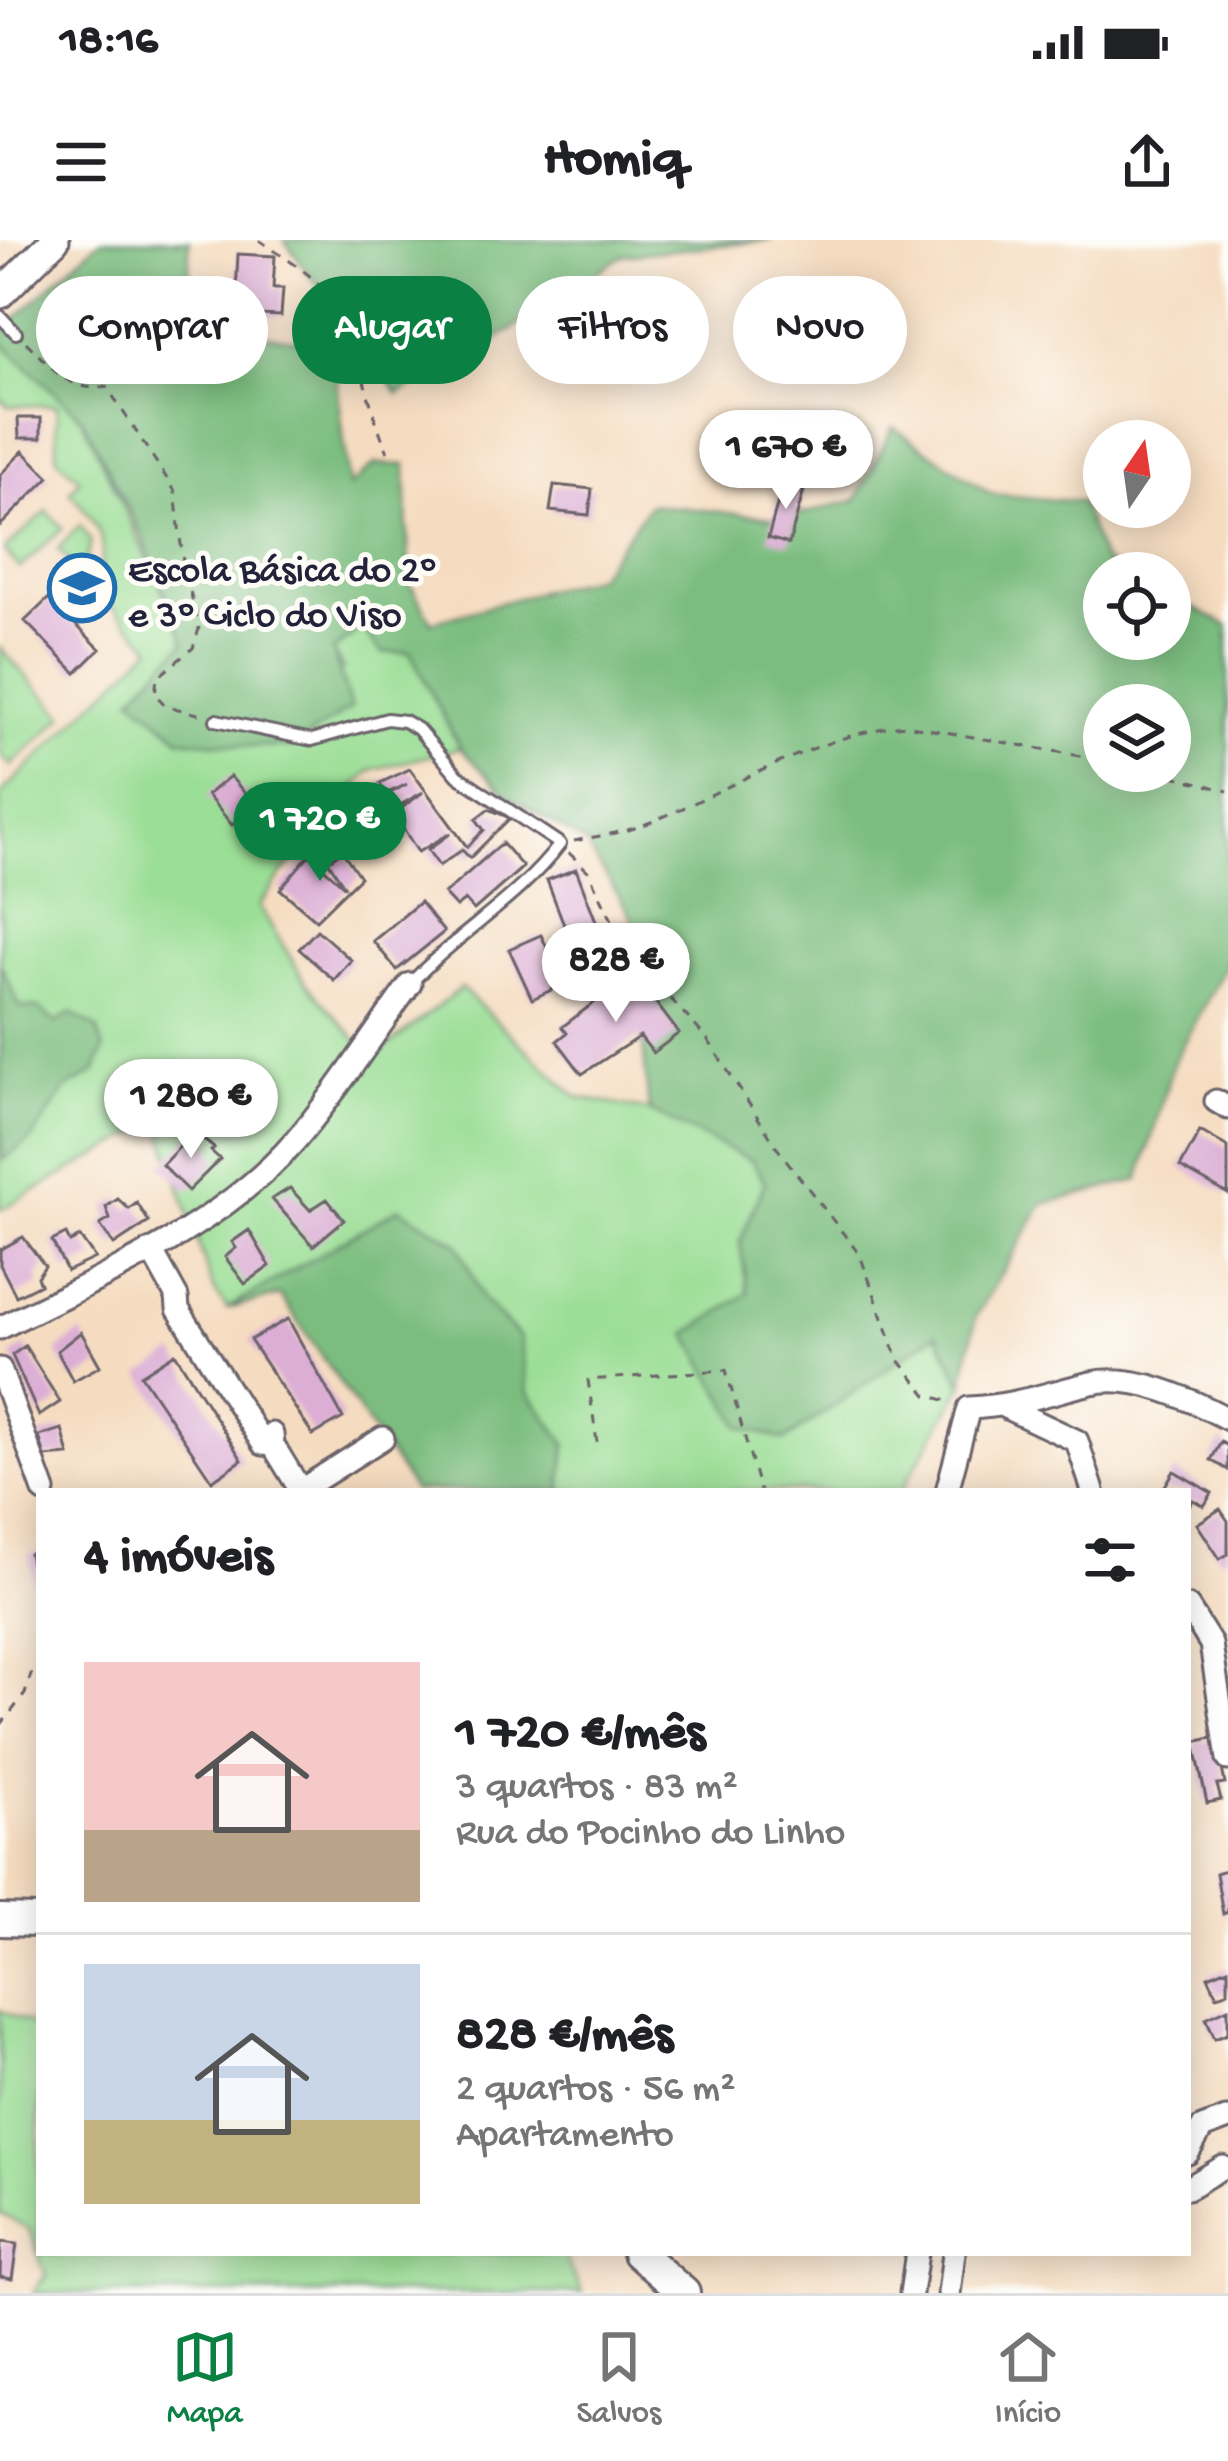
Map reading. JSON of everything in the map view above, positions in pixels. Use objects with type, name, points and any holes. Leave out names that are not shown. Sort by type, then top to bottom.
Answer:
[{"type":"main road","points":[[0,1920],[36,1921]]},
{"type":"main road","points":[[641,2256],[684,2293]]},
{"type":"street","points":[[0,293],[55,240]]},
{"type":"street","points":[[0,1328],[152,1250],[230,1198],[293,1143],[410,984]]},
{"type":"street","points":[[152,1250],[178,1297],[191,1303],[272,1433],[273,1445],[299,1488]]},
{"type":"street","points":[[0,1369],[43,1488]]},
{"type":"street","points":[[948,1488],[970,1408],[1005,1407],[1096,1381],[1144,1386],[1228,1419]]},
{"type":"street","points":[[1005,1407],[1077,1441],[1092,1488]]},
{"type":"street","points":[[306,1488],[383,1438]]},
{"type":"street","points":[[1191,1612],[1211,1644],[1228,1759]]},
{"type":"street","points":[[1191,2148],[1202,2128],[1226,2120]]},
{"type":"street","points":[[1191,2186],[1222,2168]]},
{"type":"street","points":[[910,2293],[916,2256]]},
{"type":"street","points":[[949,2293],[954,2256]]},
{"type":"lane","points":[[0,316],[16,333]]},
{"type":"lane","points":[[216,720],[312,740],[364,723],[404,722],[418,729],[458,776],[560,844],[529,885],[440,952],[410,984]]},
{"type":"path","points":[[259,240],[318,283],[335,302],[370,413],[388,452]]},
{"type":"path","points":[[16,333],[66,382],[88,390],[107,387],[175,490],[184,572],[199,629],[194,648],[157,678],[155,694],[166,706],[216,720]]},
{"type":"path","points":[[560,844],[645,825],[743,778],[877,728],[905,724],[1083,756]]},
{"type":"path","points":[[1191,781],[1228,791]]},
{"type":"path","points":[[560,844],[588,872],[626,950],[709,1040],[780,1152],[860,1256],[898,1359],[927,1395],[970,1408]]},
{"type":"path","points":[[597,1442],[588,1380],[726,1370],[759,1488]]},
{"type":"path","points":[[0,1726],[25,1694],[32,1671]]},
{"type":"green space","points":[[100,240],[189,240],[189,276],[61,276]]},
{"type":"green space","points":[[284,240],[772,240],[623,255],[592,276],[516,276],[516,326],[492,342],[492,276],[311,276]]},
{"type":"green space","points":[[36,300],[36,375],[0,341],[0,333]]},
{"type":"green space","points":[[268,335],[292,339],[292,384],[337,384],[349,487],[375,464],[406,465],[409,582],[432,622],[597,576],[650,504],[783,519],[856,500],[893,427],[991,494],[1080,502],[1083,528],[1090,528],[1099,552],[1083,552],[1083,660],[1191,660],[1191,607],[1228,626],[1228,961],[1173,1064],[1139,1180],[1043,1204],[976,1316],[963,1385],[937,1333],[785,1440],[741,1427],[687,1334],[748,1293],[740,1242],[765,1182],[752,1161],[649,1111],[632,917],[586,844],[506,794],[460,748],[410,652],[382,653],[361,628],[333,651],[351,708],[293,747],[181,739],[132,697],[185,642],[141,534],[82,418],[46,384],[268,384]]},
{"type":"green space","points":[[0,341],[36,375],[36,384],[46,384],[82,418],[186,642],[133,698],[181,739],[343,669],[333,651],[361,627],[410,651],[460,748],[371,770],[318,824],[259,906],[306,983],[373,1058],[461,988],[577,1097],[649,1111],[752,1161],[765,1182],[740,1242],[749,1293],[688,1333],[785,1440],[937,1333],[963,1385],[903,1488],[561,1488],[566,1444],[528,1392],[520,1338],[483,1300],[458,1244],[399,1208],[227,1309],[212,1286],[159,1121],[0,1210],[0,795],[152,647],[92,586],[103,547],[95,525],[70,492],[80,479],[57,458],[57,405],[8,406],[0,398]]},
{"type":"green space","points":[[391,384],[416,384],[398,394]]},
{"type":"green space","points":[[47,511],[63,528],[20,568],[4,550]]},
{"type":"green space","points":[[80,525],[91,542],[82,575],[58,549]]},
{"type":"green space","points":[[0,648],[64,716],[11,766],[0,754]]},
{"type":"green space","points":[[0,963],[20,1007],[39,1008],[56,1023],[71,1013],[97,1028],[104,1050],[95,1072],[66,1089],[30,1141],[2,1160]]},
{"type":"green space","points":[[399,1208],[458,1244],[483,1300],[520,1338],[528,1392],[566,1444],[561,1488],[412,1488],[280,1295],[227,1309]]},
{"type":"green space","points":[[0,2010],[36,2027],[36,2248],[29,2229],[0,2213]]},
{"type":"green space","points":[[39,2256],[564,2256],[582,2293],[33,2293],[46,2275]]},
{"type":"building","points":[[238,254],[275,256],[273,288],[283,288],[281,316],[268,315],[268,276],[237,276]]},
{"type":"building","points":[[18,418],[41,418],[41,438],[19,438]]},
{"type":"building","points":[[23,451],[49,477],[0,526],[0,475]]},
{"type":"building","points":[[784,480],[805,486],[789,544],[768,538]]},
{"type":"building","points":[[554,485],[592,489],[589,515],[550,511]]},
{"type":"building","points":[[49,598],[100,649],[76,673],[25,621]]},
{"type":"building","points":[[410,769],[467,847],[484,830],[476,819],[489,809],[510,818],[470,858],[462,850],[439,866],[428,850],[451,833],[418,852],[394,814],[423,792],[393,809],[385,796],[407,784],[385,794],[380,783]]},
{"type":"building","points":[[230,776],[255,805],[232,825],[207,795]]},
{"type":"building","points":[[502,843],[523,867],[474,910],[465,900],[456,907],[444,894]]},
{"type":"building","points":[[342,851],[360,877],[316,920],[280,889],[309,855],[345,887],[328,861]]},
{"type":"building","points":[[576,869],[607,950],[578,961],[547,880]]},
{"type":"building","points":[[420,902],[444,932],[397,970],[373,941]]},
{"type":"building","points":[[317,930],[351,960],[334,980],[299,949]]},
{"type":"building","points":[[541,935],[564,984],[532,999],[509,949]]},
{"type":"building","points":[[633,973],[679,1033],[653,1053],[640,1036],[582,1074],[557,1041],[567,1033],[562,1027]]},
{"type":"building","points":[[1200,1131],[1228,1147],[1228,1194],[1180,1167]]},
{"type":"building","points":[[194,1132],[220,1159],[188,1191],[162,1165]]},
{"type":"building","points":[[290,1188],[310,1210],[327,1199],[344,1220],[313,1246],[272,1199]]},
{"type":"building","points":[[118,1199],[129,1209],[137,1203],[149,1222],[114,1245],[100,1225],[110,1219],[106,1207]]},
{"type":"building","points":[[249,1230],[270,1266],[245,1284],[225,1257],[236,1248],[232,1242]]},
{"type":"building","points":[[66,1234],[70,1242],[80,1237],[95,1258],[67,1271],[52,1241]]},
{"type":"building","points":[[23,1237],[45,1266],[37,1277],[40,1284],[16,1296],[0,1265],[0,1250]]},
{"type":"building","points":[[288,1319],[343,1418],[313,1435],[250,1340]]},
{"type":"building","points":[[81,1332],[100,1366],[73,1381],[57,1351]]},
{"type":"building","points":[[25,1346],[60,1402],[39,1416],[12,1355]]},
{"type":"building","points":[[175,1353],[242,1460],[212,1481],[141,1375]]},
{"type":"building","points":[[62,1429],[69,1455],[45,1457],[39,1436]]},
{"type":"building","points":[[1221,1442],[1228,1446],[1228,1470],[1211,1460]]},
{"type":"building","points":[[1174,1471],[1212,1493],[1204,1506],[1191,1503],[1191,1488],[1164,1488]]},
{"type":"building","points":[[1220,1509],[1228,1521],[1228,1554],[1220,1559],[1197,1524]]},
{"type":"building","points":[[36,1553],[36,1592],[29,1554]]},
{"type":"building","points":[[1216,1737],[1225,1784],[1217,1785],[1221,1800],[1207,1803],[1194,1742]]},
{"type":"building","points":[[1228,1869],[1228,1912],[1223,1914],[1216,1873]]},
{"type":"building","points":[[1228,1968],[1228,1991],[1217,1996],[1208,1976]]},
{"type":"building","points":[[1228,2008],[1228,2033],[1215,2038],[1206,2018]]},
{"type":"building","points":[[1,2242],[17,2244],[12,2279],[0,2277]]},
{"type":"place","name":"Escola Básica do 2º e 3º Ciclo do Viso","points":[[82,588]]}]
